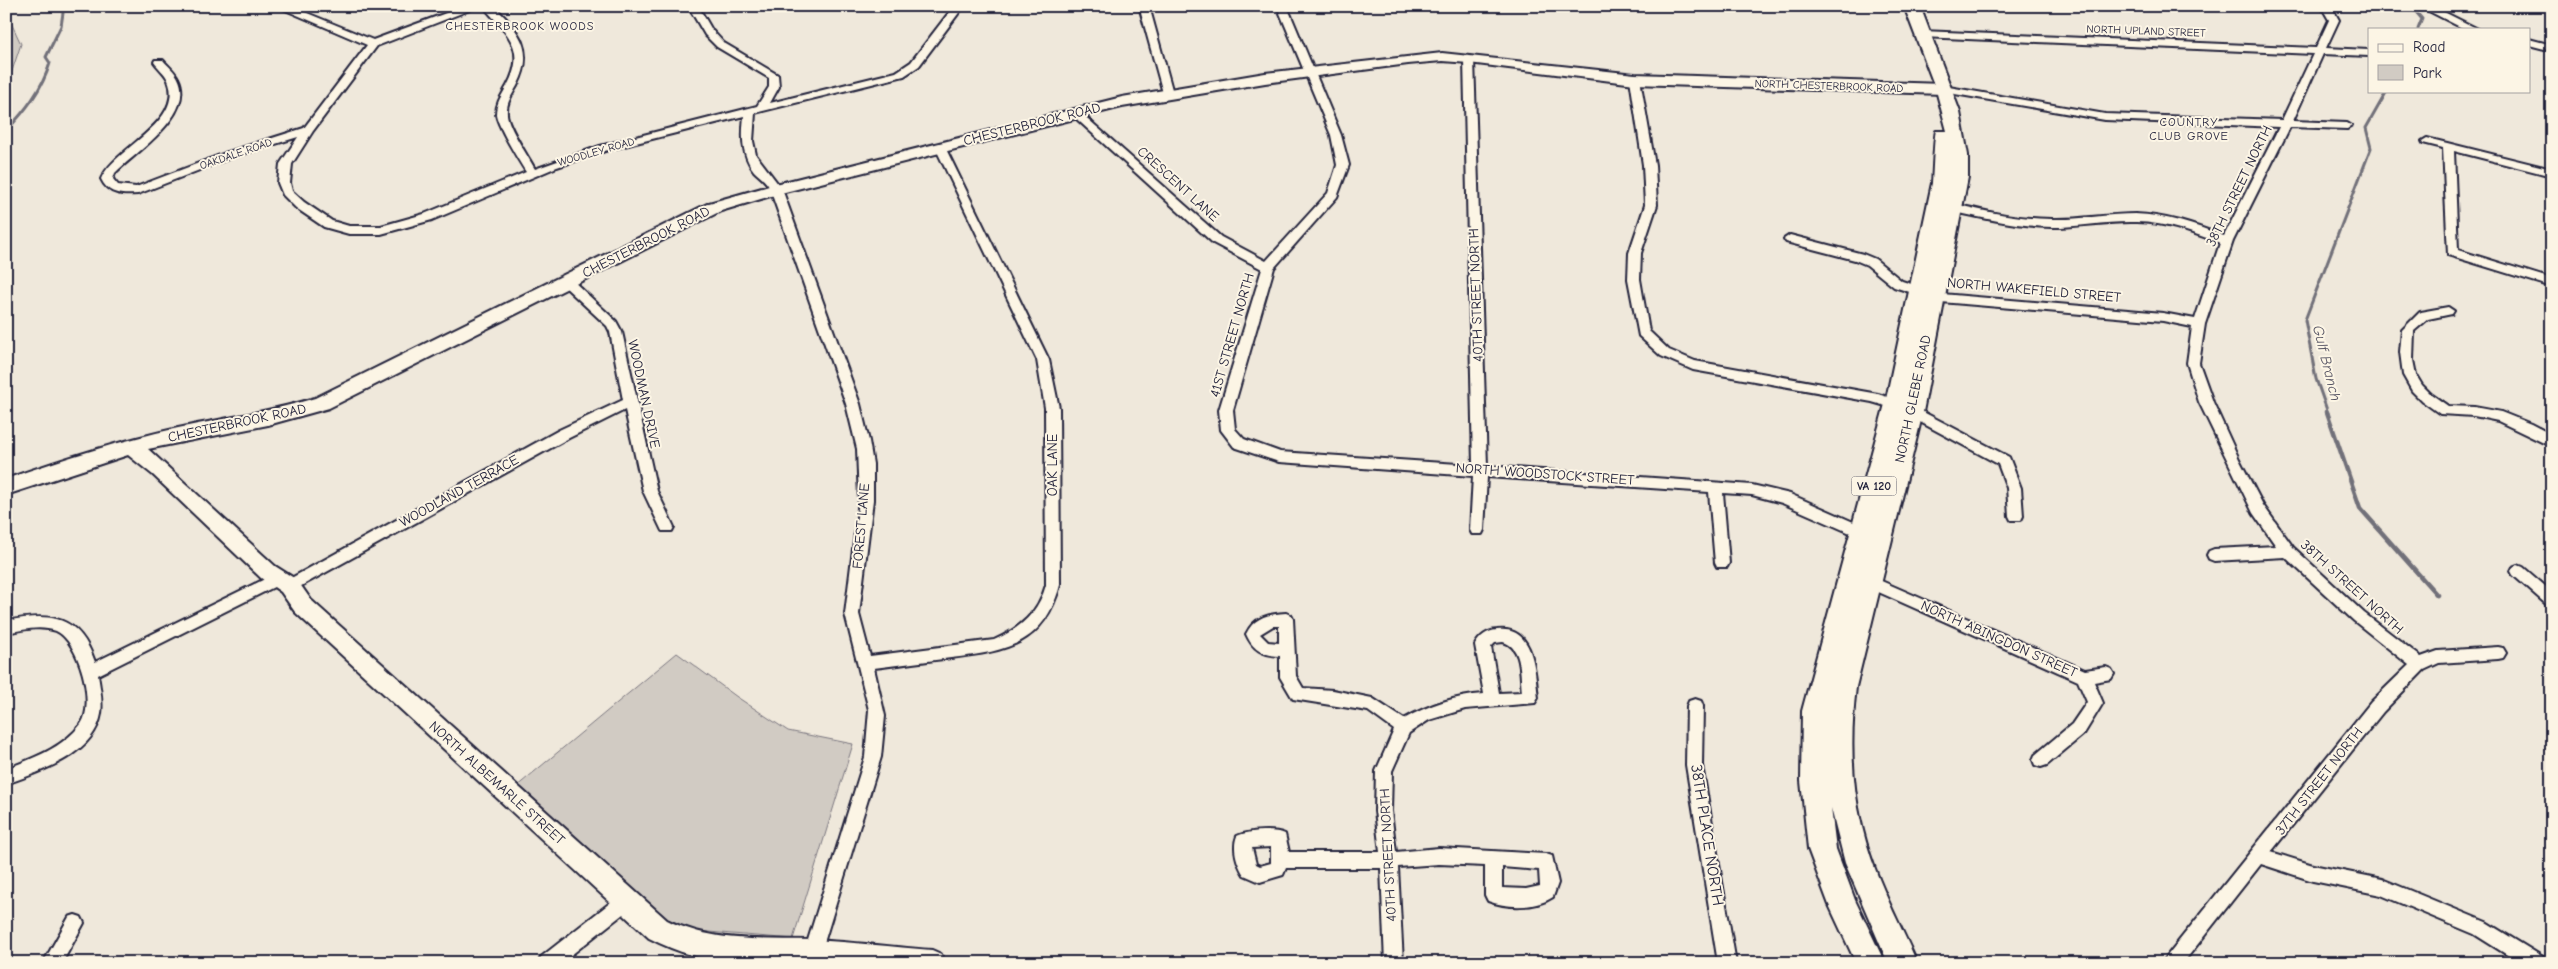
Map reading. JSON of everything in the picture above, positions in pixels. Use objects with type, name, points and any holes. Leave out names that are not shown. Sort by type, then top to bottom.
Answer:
[{"type":"main road","name":"NORTH GLEBE ROAD","points":[[1900,6],[1936,89],[1953,120],[1960,151],[1959,177],[1945,205],[1870,582],[1841,701],[1837,731],[1838,772],[1843,807],[1857,862],[1878,913],[1903,963]]},
{"type":"main road","name":"NORTH GLEBE ROAD","points":[[1912,6],[1922,34],[1936,89]]},
{"type":"main road","name":"NORTH GLEBE ROAD","points":[[1871,963],[1843,905],[1822,849],[1814,781],[1815,711],[1862,532],[1904,408]]},
{"type":"street","points":[[281,6],[372,44]]},
{"type":"street","points":[[308,130],[372,44],[475,6]]},
{"type":"street","points":[[488,6],[509,27],[520,44],[520,66],[501,110],[502,118],[532,174]]},
{"type":"street","name":"FOREST LANE","points":[[693,6],[704,29],[717,43],[732,54],[769,72],[774,77],[774,87],[755,110],[748,151],[752,161],[774,182],[861,431],[866,466],[866,496],[852,614],[855,634],[877,709],[876,738],[872,757],[812,953]]},
{"type":"street","name":"WOODLEY ROAD","points":[[308,130],[286,164],[284,183],[287,192],[300,205],[328,224],[349,230],[381,230],[411,223],[532,174],[604,148],[900,74],[915,64],[959,6]]},
{"type":"street","points":[[1144,6],[1168,93]]},
{"type":"street","name":"41ST STREET NORTH","points":[[1228,430],[1226,410],[1268,266],[1333,194],[1342,164],[1336,135],[1282,6]]},
{"type":"street","name":"38TH STREET NORTH","points":[[2326,6],[2334,20],[2286,124],[2227,240],[2198,324],[2193,363],[2206,402],[2258,510],[2288,551],[2359,617],[2419,665]]},
{"type":"street","points":[[2424,6],[2471,28]]},
{"type":"street","name":"NORTH UPLAND STREET","points":[[1922,34],[2368,53]]},
{"type":"street","points":[[2530,42],[2552,47]]},
{"type":"street","name":"NORTH CHESTERBROOK ROAD","points":[[1311,73],[1408,60],[1469,59],[1635,79],[1936,89],[2105,117],[2347,126]]},
{"type":"street","name":"40TH STREET NORTH","points":[[1469,59],[1480,470],[1477,530]]},
{"type":"street","name":"OAKDALE ROAD","points":[[159,62],[173,76],[177,84],[178,93],[175,104],[159,127],[110,172],[107,178],[109,184],[114,188],[138,190],[228,155],[308,130]]},
{"type":"street","name":"CHESTERBROOK ROAD","points":[[6,487],[132,447],[284,414],[322,403],[567,282],[700,213],[776,189],[1075,113],[1168,93],[1311,73]]},
{"type":"street","points":[[1635,79],[1650,165],[1651,204],[1635,253],[1634,279],[1643,333],[1665,353],[1692,364],[1873,397],[1904,408],[2004,461],[2014,488],[2016,516]]},
{"type":"street","name":"CRESCENT LANE","points":[[1075,113],[1217,240],[1268,266]]},
{"type":"street","points":[[2427,141],[2552,173]]},
{"type":"street","name":"OAK LANE","points":[[864,663],[996,646],[1011,640],[1024,632],[1044,612],[1050,600],[1053,585],[1052,408],[1043,360],[940,147]]},
{"type":"street","points":[[2448,147],[2452,252],[2552,283]]},
{"type":"street","points":[[1945,205],[2009,219],[2051,223],[2122,218],[2151,219],[2184,226],[2227,240]]},
{"type":"street","name":"NORTH WAKEFIELD STREET","points":[[1790,239],[1872,262],[1898,284],[1927,294],[1960,300],[2163,317],[2198,324]]},
{"type":"street","name":"WOODMAN DRIVE","points":[[567,282],[612,324],[616,332],[650,491],[667,527]]},
{"type":"street","points":[[2448,311],[2424,315],[2408,330],[2406,354],[2408,369],[2417,388],[2445,411],[2466,409],[2487,412],[2526,425],[2552,442]]},
{"type":"street","name":"WOODLAND TERRACE","points":[[90,672],[283,582],[564,434],[631,402]]},
{"type":"street","name":"NORTH WOODSTOCK STREET","points":[[1228,430],[1239,443],[1279,458],[1480,470],[1752,490],[1785,498],[1862,532]]},
{"type":"street","name":"NORTH ALBEMARLE STREET","points":[[132,447],[160,470],[283,582],[303,606],[658,930],[680,940],[704,947],[776,954],[812,953],[932,963]]},
{"type":"street","points":[[1715,486],[1722,563]]},
{"type":"street","points":[[2214,555],[2288,551]]},
{"type":"street","points":[[2518,571],[2552,601]]},
{"type":"street","name":"NORTH ABINGDON STREET","points":[[1870,582],[2084,676],[2095,703],[2078,729],[2041,760]]},
{"type":"street","points":[[6,627],[46,624],[60,627],[72,633],[80,641],[90,672],[95,706],[94,716],[88,728],[68,748],[6,778]]},
{"type":"street","points":[[1288,650],[1288,677],[1298,694],[1333,697],[1372,705],[1404,728],[1424,715],[1447,706],[1465,702],[1530,698],[1524,648],[1517,641],[1507,636],[1496,636],[1487,639],[1483,644],[1493,700]]},
{"type":"street","name":"37TH STREET NORTH","points":[[2172,963],[2260,856],[2377,707],[2419,665],[2438,657],[2498,654]]},
{"type":"street","points":[[2084,676],[2106,674]]},
{"type":"street","name":"38TH PLACE NORTH","points":[[1695,706],[1694,765],[1727,963]]},
{"type":"street","name":"40TH STREET NORTH","points":[[1394,963],[1389,860],[1384,811],[1384,772],[1404,728]]},
{"type":"street","points":[[1281,860],[1389,860],[1439,856],[1493,858]]},
{"type":"street","points":[[2260,856],[2313,872],[2382,887],[2480,928],[2537,963]]},
{"type":"street","points":[[547,963],[626,901]]},
{"type":"street","points":[[52,963],[75,923]]},
{"type":"green space","points":[[6,12],[21,44],[6,89]]},
{"type":"green space","points":[[677,653],[737,697],[788,731],[853,744],[793,939],[672,929],[516,787]]},
{"type":"waterway","points":[[6,131],[32,100],[47,73],[50,63],[46,57],[61,26],[63,13],[61,6]]},
{"type":"waterway","name":"Gulf Branch","points":[[2411,6],[2422,19],[2418,28]]},
{"type":"waterway","name":"Gulf Branch","points":[[2328,413],[2316,379],[2305,320],[2371,148],[2366,128],[2386,92]]},
{"type":"waterway","name":"Gulf Branch","points":[[2327,412],[2360,508],[2437,595]]},
{"type":"district","name":"CHESTERBROOK WOODS","points":[[520,26]]},
{"type":"district","name":"COUNTRY CLUB GROVE","points":[[2189,129]]}]
